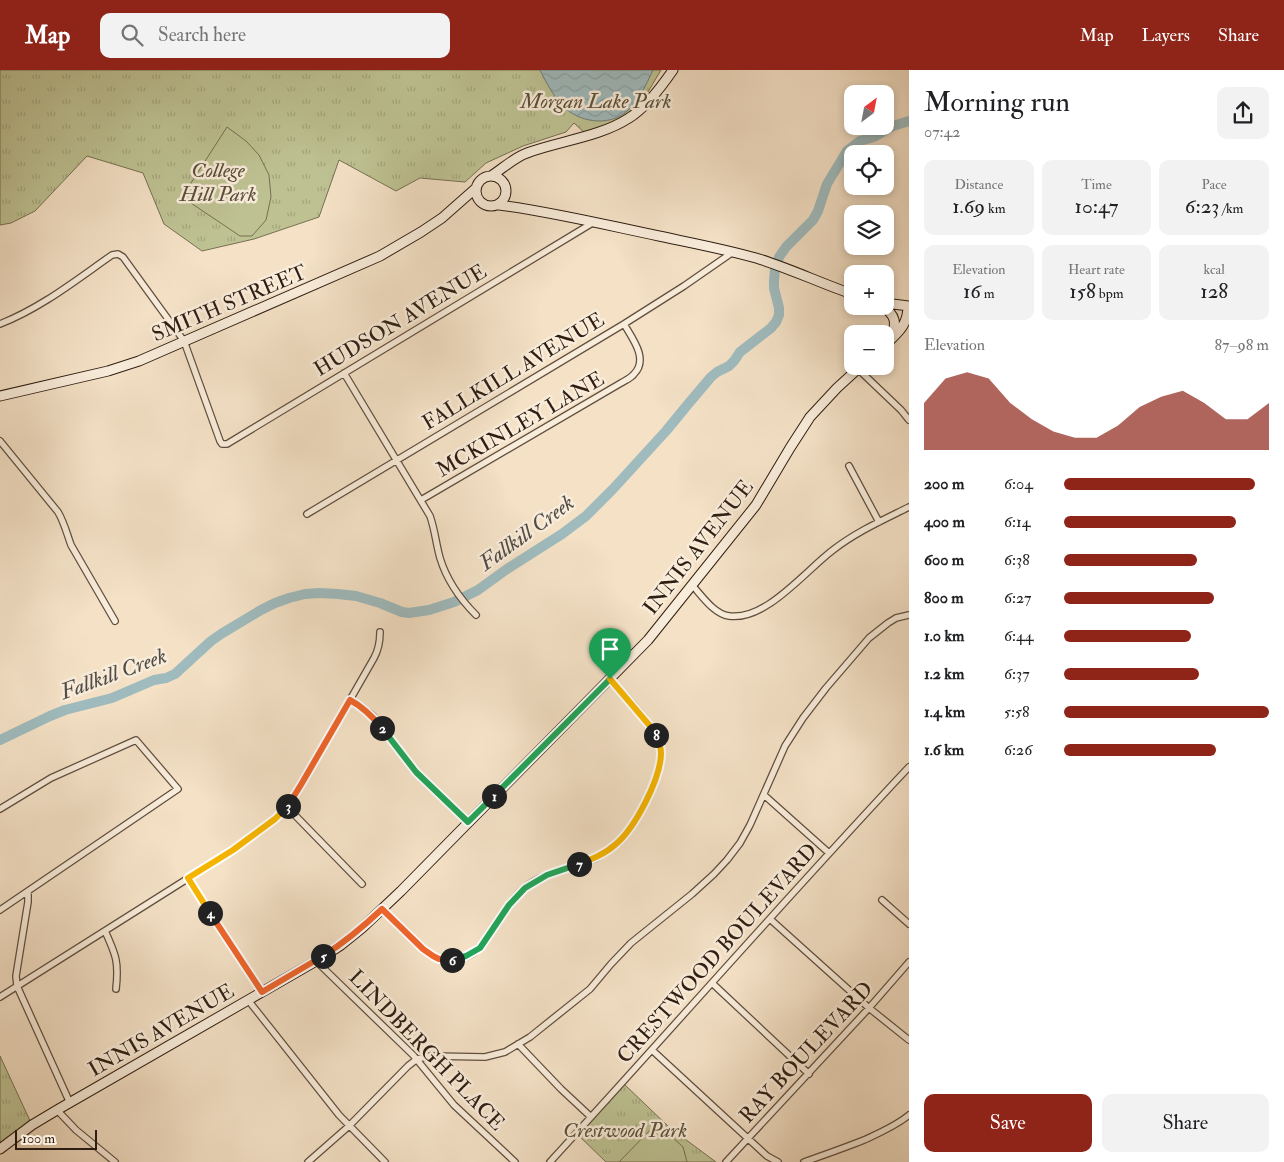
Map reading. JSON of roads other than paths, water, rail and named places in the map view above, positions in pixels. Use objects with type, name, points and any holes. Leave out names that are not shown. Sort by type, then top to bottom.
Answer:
[{"type":"street","points":[[673,70],[653,96],[631,117],[605,130],[524,154],[482,180],[476,188],[477,196],[481,202],[489,206],[499,205],[523,208],[734,252],[784,267],[844,291]]},
{"type":"street","points":[[503,182],[508,165]]},
{"type":"street","points":[[491,176],[503,182],[506,191],[506,196],[499,205]]},
{"type":"street","name":"SMITH STREET","points":[[0,396],[123,366],[184,342],[380,256],[435,223],[476,188]]},
{"type":"street","points":[[506,196],[523,208]]},
{"type":"street","name":"SMITH STREET","points":[[457,206],[481,202]]},
{"type":"street","name":"HUDSON AVENUE","points":[[184,342],[220,441],[222,444],[227,444],[594,222]]},
{"type":"street","name":"FALLKILL AVENUE","points":[[307,514],[624,324],[734,252]]},
{"type":"street","points":[[0,324],[31,309],[82,277],[112,255],[118,254],[127,262],[184,342]]},
{"type":"street","points":[[894,304],[908,306],[907,321],[894,336]]},
{"type":"street","points":[[892,315],[895,322],[894,331]]},
{"type":"street","name":"MCKINLEY LANE","points":[[421,500],[635,374],[639,367],[640,355],[624,324]]},
{"type":"street","points":[[894,337],[909,325]]},
{"type":"street","points":[[344,373],[430,516],[435,527],[440,557],[446,574],[458,594],[476,615]]},
{"type":"street","name":"INNIS AVENUE","points":[[0,1149],[32,1125],[57,1110],[316,961],[341,945],[362,928],[648,640],[756,505],[810,417],[852,375]]},
{"type":"street","points":[[867,375],[909,420]]},
{"type":"street","points":[[0,441],[58,512],[71,545],[115,621]]},
{"type":"street","points":[[849,466],[879,522]]},
{"type":"street","points":[[692,585],[719,612],[727,616],[750,614],[765,608],[777,599],[832,550],[850,537],[909,507]]},
{"type":"street","points":[[308,1162],[349,1126],[416,1059],[430,1056],[485,1058],[505,1052],[530,1037],[590,989],[631,943],[714,874],[727,860],[740,843],[764,795],[785,746],[803,718],[869,638],[896,618],[909,615]]},
{"type":"street","points":[[0,997],[240,845],[275,819],[287,807],[350,700],[378,650],[380,632]]},
{"type":"street","points":[[382,909],[423,949],[433,956],[439,959],[457,959],[480,948],[509,905],[525,888],[547,875],[597,858],[624,837],[646,802],[657,774],[661,754],[658,740],[650,726],[610,679]]},
{"type":"street","points":[[350,700],[373,716],[416,772],[468,822]]},
{"type":"street","points":[[0,809],[51,778],[136,740],[178,789],[0,910]]},
{"type":"street","name":"CRESTWOOD BOULEVARD","points":[[550,1162],[909,767]]},
{"type":"street","points":[[764,795],[829,853]]},
{"type":"street","points":[[287,807],[362,884]]},
{"type":"street","points":[[188,878],[262,992]]},
{"type":"street","points":[[28,892],[16,976],[17,986],[70,1103]]},
{"type":"street","points":[[882,900],[909,924]]},
{"type":"street","points":[[770,919],[869,1008],[909,1040]]},
{"type":"street","points":[[105,931],[118,964],[116,989]]},
{"type":"street","name":"LINDBERGH PLACE","points":[[316,961],[416,1059],[454,1105],[515,1162]]},
{"type":"street","name":"RAY BOULEVARD","points":[[726,1162],[809,1074],[909,962]]},
{"type":"street","points":[[712,983],[809,1074]]},
{"type":"street","points":[[248,1000],[349,1126],[385,1162]]},
{"type":"street","points":[[518,1044],[591,1117]]},
{"type":"street","points":[[652,1050],[767,1156],[778,1162]]},
{"type":"street","points":[[57,1110],[106,1160],[115,1162]]},
{"type":"street","points":[[804,1162],[833,1153],[880,1133],[909,1115]]},
{"type":"water","name":"Morgan Lake Park","points":[[540,70],[653,70],[642,92],[631,108],[619,117],[611,120],[593,121],[577,116],[563,106],[547,84]]},
{"type":"waterway","name":"Fallkill Creek","points":[[0,740],[65,710],[112,698],[154,680],[175,674],[211,641],[275,603],[305,594],[319,593],[356,596],[402,612],[409,613],[429,610],[454,602],[478,590],[562,534],[586,516],[613,489],[666,431],[711,377],[729,366],[740,352],[776,322],[779,308],[774,280],[779,257],[786,247],[813,220],[827,184],[847,151],[860,141],[874,137],[893,126],[909,121]]},
{"type":"park label","name":"College Hill Park","points":[[218,182]]},
{"type":"park label","name":"Crestwood Park","points":[[625,1130]]}]
